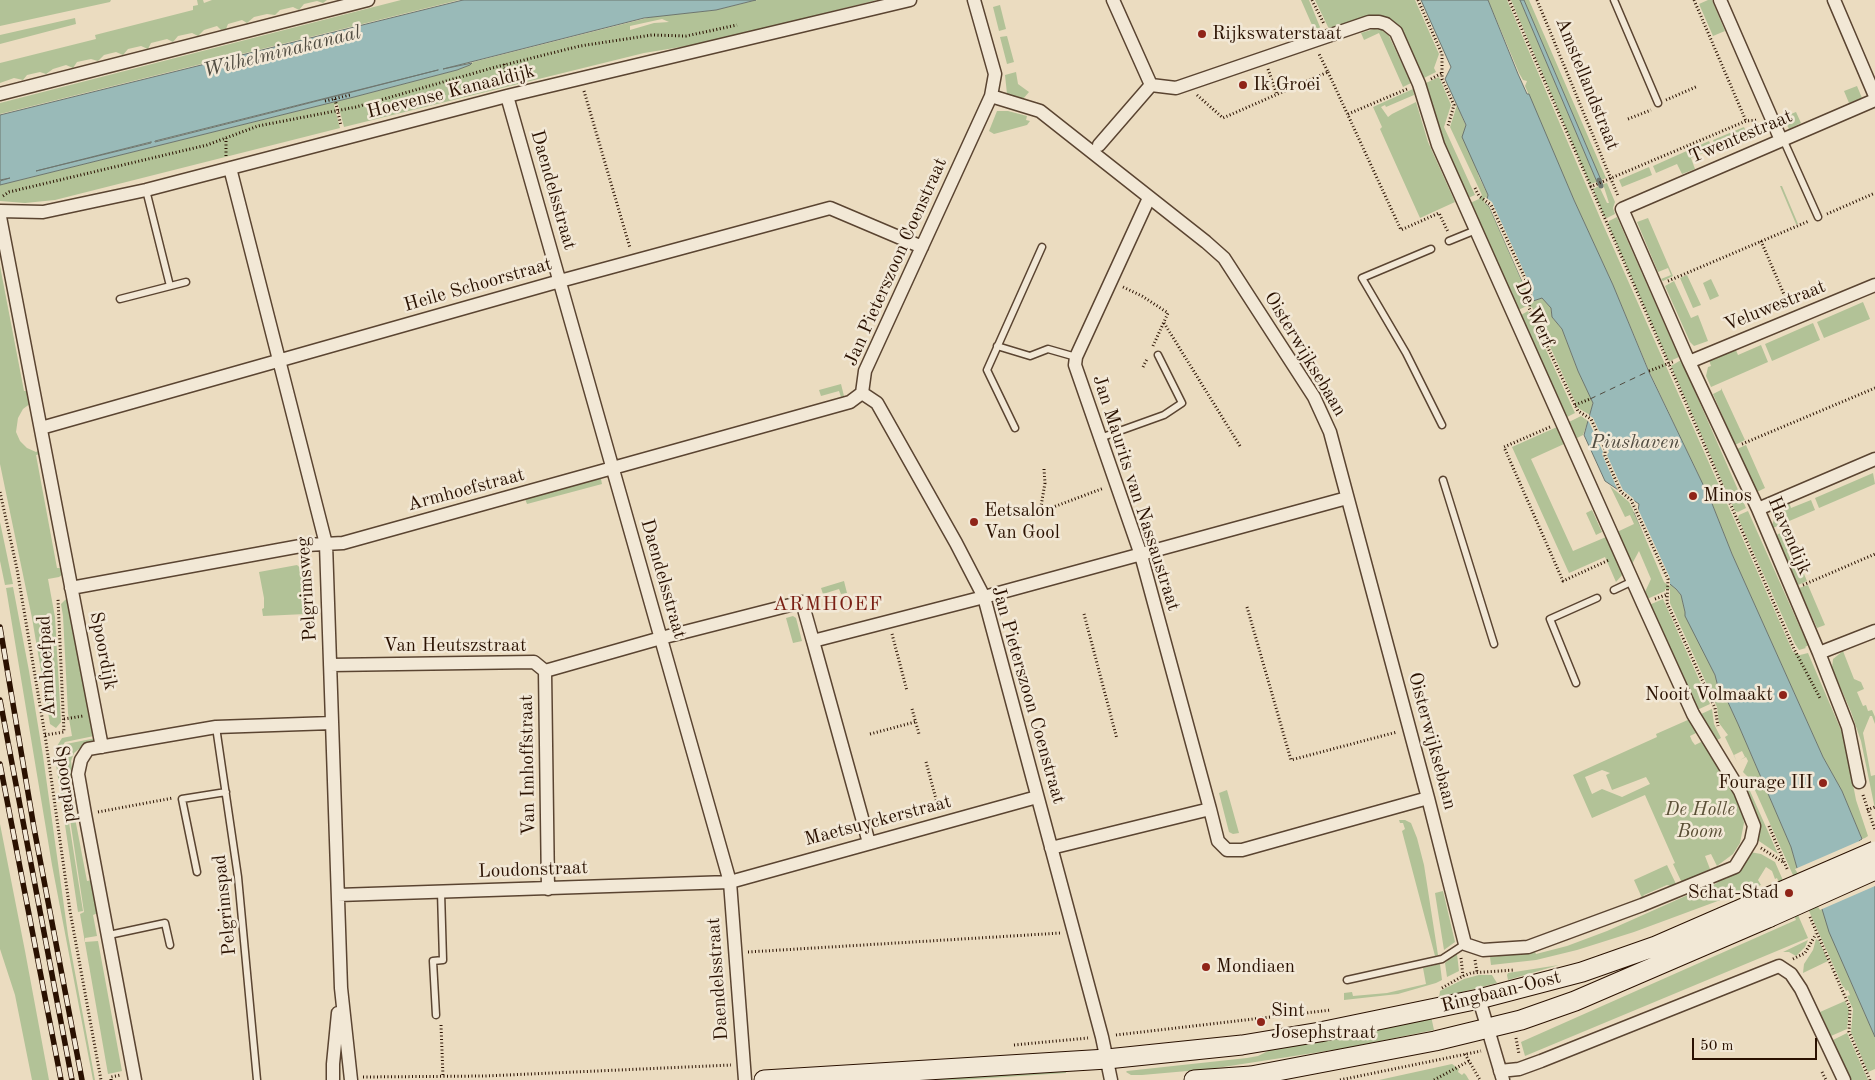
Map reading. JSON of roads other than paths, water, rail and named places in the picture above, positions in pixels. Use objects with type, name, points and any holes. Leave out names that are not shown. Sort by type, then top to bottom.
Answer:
[{"type":"main road","name":"Ringbaan-Oost","points":[[764,1080],[1107,1059],[1242,1044],[1320,1032],[1479,999],[1590,969],[1656,946],[1875,851]]},
{"type":"main road","name":"Ringbaan-Oost","points":[[1194,1080],[1251,1076],[1436,1041],[1521,1020],[1575,1001],[1875,870]]},
{"type":"street","points":[[0,94],[368,0]]},
{"type":"street","name":"Hoevense Kanaaldijk","points":[[0,211],[42,212],[146,190],[507,96],[910,0]]},
{"type":"street","points":[[974,0],[994,74],[991,96]]},
{"type":"street","points":[[1099,145],[1151,85],[1113,0]]},
{"type":"street","points":[[1720,0],[1771,119],[1782,140]]},
{"type":"street","points":[[1834,0],[1875,96]]},
{"type":"street","name":"De Werf","points":[[1151,85],[1176,88],[1369,22],[1386,24],[1396,32],[1419,84],[1438,145],[1693,714],[1740,790],[1754,826],[1751,841]]},
{"type":"street","name":"Daendelsstraat","points":[[507,96],[730,882],[745,1080]]},
{"type":"street","name":"Oisterwijksebaan","points":[[991,96],[1040,112],[1224,258],[1314,397],[1330,432],[1465,944]]},
{"type":"street","name":"Jan Pieterszoon Coenstraat","points":[[991,96],[864,372],[862,393],[877,404],[956,543],[984,597],[1107,1059]]},
{"type":"street","name":"Twentestraat","points":[[1622,209],[1875,100]]},
{"type":"street","name":"Pelgrimsweg","points":[[230,168],[326,544],[341,988],[351,1079]]},
{"type":"street","name":"Jan Maurits van Nassaustraat","points":[[1149,198],[1076,357],[1075,365],[1141,554],[1218,840],[1227,850],[1242,850],[1428,798]]},
{"type":"street","name":"Heile Schoorstraat","points":[[41,428],[560,281],[830,208],[922,248]]},
{"type":"street","name":"Havendijk","points":[[1622,209],[1689,362],[1758,509],[1819,653],[1848,727],[1859,782]]},
{"type":"street","name":"Spoordijk","points":[[0,216],[102,747]]},
{"type":"street","name":"Veluwestraat","points":[[1689,362],[1875,285]]},
{"type":"street","name":"Armhoefstraat","points":[[71,588],[306,544],[344,543],[850,402],[862,393]]},
{"type":"street","points":[[1758,509],[1875,459]]},
{"type":"street","points":[[869,842],[813,641],[984,597],[1347,498]]},
{"type":"street","name":"Van Heutszstraat","points":[[330,665],[534,662],[545,671],[661,638],[802,602],[813,641]]},
{"type":"street","points":[[1819,653],[1875,631]]},
{"type":"street","name":"Van Imhoffstraat","points":[[545,671],[548,889]]},
{"type":"street","points":[[135,1080],[78,774],[81,760],[88,749],[216,727],[332,723]]},
{"type":"street","name":"Maetsuyckerstraat","points":[[730,882],[1037,797]]},
{"type":"street","points":[[1051,848],[1210,809]]},
{"type":"street","name":"Ringbaan-Oost","points":[[1465,944],[1483,950],[1528,947],[1642,905],[1735,867],[1751,841]]},
{"type":"street","name":"Loudonstraat","points":[[338,895],[730,882]]},
{"type":"street","points":[[1479,999],[1502,1076],[1779,966],[1791,974],[1801,989],[1844,1080]]},
{"type":"street","name":"Pelgrimsweg","points":[[333,1080],[341,988]]},
{"type":"street","points":[[1107,1059],[1112,1080]]},
{"type":"lane","points":[[1614,0],[1658,103]]},
{"type":"lane","points":[[1782,140],[1818,217]]},
{"type":"lane","points":[[146,190],[170,286]]},
{"type":"lane","points":[[1450,241],[1476,230]]},
{"type":"lane","points":[[1015,428],[987,370],[1042,247]]},
{"type":"lane","points":[[1431,249],[1362,278],[1406,353],[1442,425]]},
{"type":"lane","points":[[120,299],[186,282]]},
{"type":"lane","points":[[997,346],[1030,356],[1048,349],[1076,357]]},
{"type":"lane","points":[[1100,438],[1164,415],[1182,403],[1158,355]]},
{"type":"lane","points":[[1443,480],[1494,644]]},
{"type":"lane","points":[[1614,590],[1636,587]]},
{"type":"lane","points":[[1576,683],[1550,619],[1597,598]]},
{"type":"lane","name":"Pelgrimspad","points":[[216,727],[238,877],[257,1080]]},
{"type":"lane","points":[[197,872],[182,799],[226,792]]},
{"type":"lane","points":[[436,1015],[433,961],[443,960],[441,892]]},
{"type":"lane","points":[[108,935],[165,923],[170,945]]},
{"type":"lane","points":[[1347,980],[1442,959],[1465,944]]},
{"type":"water","name":"Wilhelminakanaal","points":[[463,0],[756,0],[716,10],[644,18],[443,69],[472,63],[457,70],[354,97],[0,185],[0,181],[10,178],[0,180],[0,115]],"holes":[[[438,70],[274,112],[155,142],[155,141]],[[151,142],[151,143],[36,171]]]},
{"type":"water","name":"Piushaven","points":[[1421,0],[1488,0],[1518,74],[1527,94],[1529,94],[1613,285],[1649,372],[1711,501],[1732,554],[1823,757],[1842,791],[1862,839],[1859,841],[1875,878],[1875,1037],[1829,932],[1822,909],[1797,868],[1791,847],[1738,724],[1726,698],[1718,687],[1715,675],[1685,616],[1681,595],[1665,580],[1634,512],[1638,511],[1639,504],[1605,481],[1584,435],[1593,403],[1562,329],[1552,317],[1551,308],[1542,298],[1533,301],[1527,300],[1527,292],[1489,206],[1486,204],[1488,195],[1462,137],[1466,125],[1445,79],[1451,67]]},
{"type":"water","points":[[1520,0],[1524,0],[1601,180],[1597,182]]},
{"type":"waterway","points":[[1599,180],[1601,186]]},
{"type":"railway","points":[[0,627],[34,828],[82,1080]]},
{"type":"railway","points":[[0,700],[72,1080]]},
{"type":"railway","points":[[0,764],[61,1080]]},
{"type":"place","name":"Rijkswaterstaat","points":[[1202,34]]},
{"type":"place","name":"Ik Groei","points":[[1243,85]]},
{"type":"place","name":"Minos","points":[[1693,496]]},
{"type":"place","name":"Eetsalon Van Gool","points":[[974,522]]},
{"type":"place","name":"Nooit Volmaakt","points":[[1783,695]]},
{"type":"place","name":"Fourage III","points":[[1823,783]]},
{"type":"place","name":"Schat-Stad","points":[[1789,893]]},
{"type":"place","name":"Mondiaen","points":[[1206,967]]},
{"type":"place","name":"Sint Josephstraat","points":[[1261,1022]]},
{"type":"district","name":"ARMHOEF","points":[[828,605]]},
{"type":"park label","name":"De Holle Boom","points":[[1700,821]]}]
